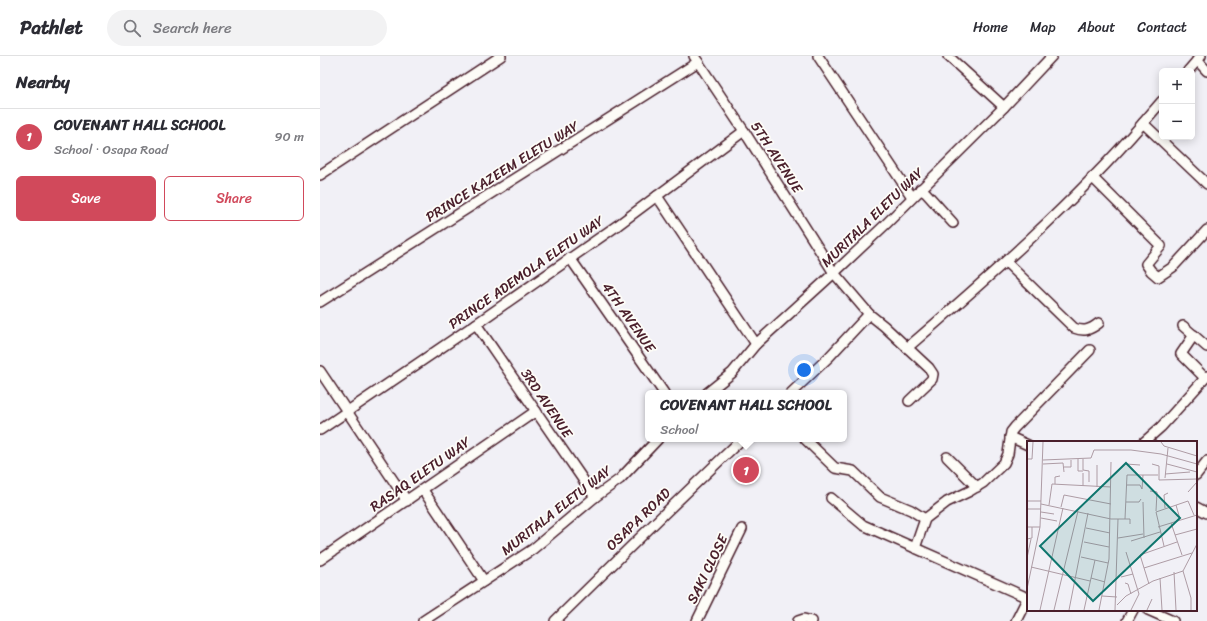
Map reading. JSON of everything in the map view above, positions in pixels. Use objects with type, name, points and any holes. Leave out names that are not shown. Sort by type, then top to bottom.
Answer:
[{"type":"street","points":[[320,175],[501,56]]},
{"type":"street","points":[[818,56],[912,197]]},
{"type":"street","points":[[948,56],[1004,107]]},
{"type":"street","name":"MURITALA ELETU WAY","points":[[711,390],[732,373],[756,344],[834,273],[1004,107],[1052,56]]},
{"type":"street","points":[[1191,68],[1199,58],[1207,71]]},
{"type":"street","name":"5TH AVENUE","points":[[696,59],[744,131],[834,273],[869,314],[929,368],[933,374],[932,380],[909,401]]},
{"type":"street","name":"PRINCE KAZEEM ELETU WAY","points":[[320,302],[696,59]]},
{"type":"street","points":[[907,348],[1006,262],[1092,177],[1159,104]]},
{"type":"street","points":[[1143,123],[1207,184]]},
{"type":"street","name":"PRINCE ADEMOLA ELETU WAY","points":[[320,430],[618,225],[744,131]]},
{"type":"street","points":[[1092,177],[1161,246],[1146,264],[1158,277],[1173,267],[1207,230]]},
{"type":"street","points":[[920,189],[926,193],[953,223]]},
{"type":"street","points":[[657,196],[756,344]]},
{"type":"street","name":"4TH AVENUE","points":[[570,258],[662,390]]},
{"type":"street","points":[[1006,262],[1074,328],[1081,331],[1099,323]]},
{"type":"street","points":[[794,390],[829,357],[869,314]]},
{"type":"street","name":"3RD AVENUE","points":[[476,324],[595,497]]},
{"type":"street","points":[[1184,326],[1207,347]]},
{"type":"street","points":[[1145,441],[1161,427],[1206,377],[1180,354],[1194,335]]},
{"type":"street","points":[[915,548],[925,519],[947,502],[977,487],[1004,463],[1008,454],[1011,432],[1090,350]]},
{"type":"street","points":[[320,371],[407,501]]},
{"type":"street","name":"RASAQ ELETU WAY","points":[[320,560],[536,411]]},
{"type":"street","points":[[1010,438],[1027,445]]},
{"type":"street","name":"MURITALA ELETU WAY","points":[[423,621],[533,549],[595,497],[620,480],[655,442]]},
{"type":"street","name":"OSAPA ROAD","points":[[555,621],[663,514],[739,442]]},
{"type":"street","points":[[809,442],[835,468],[853,471],[880,497],[911,510],[925,519]]},
{"type":"street","points":[[947,457],[977,487]]},
{"type":"street","points":[[1197,474],[1207,460]]},
{"type":"street","points":[[423,490],[484,581]]},
{"type":"street","points":[[831,498],[863,525],[1027,597]]},
{"type":"street","points":[[1197,508],[1207,513]]},
{"type":"street","name":"SAKI CLOSE","points":[[697,621],[742,529]]},
{"type":"street","points":[[1016,621],[1027,599]]},
{"type":"street","points":[[1127,621],[1132,611]]},
{"type":"street","points":[[1150,611],[1173,621]]},
{"type":"street","points":[[798,621],[804,619],[812,621]]},
{"type":"place","name":"COVENANT HALL SCHOOL","points":[[746,470]]}]
